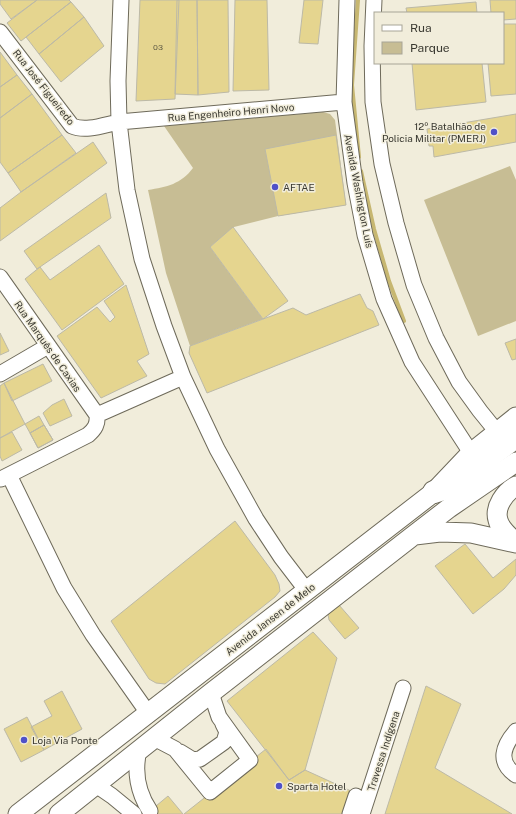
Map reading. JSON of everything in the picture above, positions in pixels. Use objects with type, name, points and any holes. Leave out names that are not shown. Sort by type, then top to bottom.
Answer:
[{"type":"highway","points":[[434,492],[446,488],[507,434]]},
{"type":"main road","name":"Avenida Jansen de Melo","points":[[18,814],[434,492],[471,453],[507,434],[516,417]]},
{"type":"main road","points":[[59,814],[211,693],[449,508],[516,462]]},
{"type":"main road","points":[[515,542],[504,531],[497,520],[500,502],[516,486]]},
{"type":"main road","points":[[414,536],[440,532],[471,533],[515,542]]},
{"type":"street","points":[[121,0],[118,81],[119,122],[127,190],[142,260],[183,377],[217,448],[256,518],[281,556],[307,591]]},
{"type":"street","name":"Avenida Washington Luís","points":[[347,0],[344,102],[355,183],[365,235],[384,299],[412,362],[471,453]]},
{"type":"street","points":[[374,0],[372,46],[373,102],[382,164],[396,223],[414,285],[436,338],[459,382],[480,411],[507,434]]},
{"type":"street","name":"Rua José Figueiredo","points":[[0,32],[72,126],[84,128],[119,122]]},
{"type":"street","name":"Rua Engenheiro Henri Novo","points":[[119,122],[344,102]]},
{"type":"street","name":"Rua Marquês de Caxias","points":[[0,277],[97,415]]},
{"type":"street","points":[[0,374],[48,346]]},
{"type":"street","points":[[148,713],[93,635],[64,588],[5,477],[88,435],[96,426],[98,420],[97,415],[183,377]]},
{"type":"street","name":"Travessa Indígena","points":[[362,814],[403,688]]},
{"type":"street","points":[[154,738],[193,760],[200,759],[224,742],[227,732],[219,717],[211,693]]},
{"type":"street","points":[[175,749],[210,792],[250,760],[219,717]]},
{"type":"street","points":[[516,731],[505,747],[503,754],[505,764],[516,774]]},
{"type":"street","points":[[139,750],[136,762],[138,784],[146,805],[150,811]]},
{"type":"street","points":[[96,785],[134,814]]},
{"type":"street","points":[[350,814],[356,796]]},
{"type":"green space","points":[[323,112],[330,114],[335,120],[346,205],[278,216],[234,227],[210,247],[263,319],[190,346],[166,273],[148,190],[173,184],[184,178],[193,168],[164,126]]},
{"type":"green space","points":[[510,166],[516,180],[516,321],[478,336],[424,200]]},
{"type":"building","points":[[0,0],[37,0],[11,19],[0,4]]},
{"type":"building","points":[[37,0],[69,0],[71,2],[21,41],[7,23]]},
{"type":"building","points":[[140,0],[179,0],[175,99],[136,101]]},
{"type":"building","points":[[177,0],[197,0],[198,95],[175,94]]},
{"type":"building","points":[[197,0],[228,0],[229,92],[198,95]]},
{"type":"building","points":[[235,0],[267,0],[269,90],[233,91]]},
{"type":"building","points":[[304,0],[323,0],[318,44],[299,43]]},
{"type":"building","points":[[490,0],[516,0],[516,19],[504,20],[504,12],[491,12]]},
{"type":"building","points":[[71,2],[84,17],[39,54],[26,37]]},
{"type":"building","points":[[476,2],[477,12],[407,12],[406,8]]},
{"type":"building","points":[[84,17],[104,46],[61,82],[39,54]]},
{"type":"building","points":[[504,24],[516,24],[516,94],[491,96],[488,64],[504,64]]},
{"type":"building","points":[[0,52],[17,75],[0,87]]},
{"type":"building","points":[[412,64],[482,64],[486,102],[416,110]]},
{"type":"building","points":[[17,75],[32,94],[0,118],[0,87]]},
{"type":"building","points":[[32,94],[62,135],[8,173],[0,162],[0,118]]},
{"type":"building","points":[[516,114],[516,142],[434,157],[433,146],[429,146],[427,129]]},
{"type":"building","points":[[62,135],[76,153],[21,192],[8,173]]},
{"type":"building","points":[[336,135],[346,205],[278,216],[265,149]]},
{"type":"building","points":[[93,142],[107,163],[0,241],[0,208]]},
{"type":"building","points":[[106,193],[111,218],[37,269],[24,251]]},
{"type":"building","points":[[233,227],[288,301],[263,319],[210,247]]},
{"type":"building","points":[[99,245],[124,284],[62,330],[25,279],[40,267],[50,280]]},
{"type":"building","points":[[126,285],[149,354],[137,361],[147,376],[101,398],[57,336],[97,307],[110,322],[115,317],[104,301]]},
{"type":"building","points":[[360,294],[367,308],[373,311],[379,325],[207,393],[189,353],[190,346],[293,308],[306,315]]},
{"type":"building","points":[[0,333],[9,351],[0,355]]},
{"type":"building","points":[[516,339],[516,359],[512,360],[505,343]]},
{"type":"building","points":[[43,364],[52,381],[12,401],[4,383]]},
{"type":"building","points":[[4,383],[25,424],[0,438],[0,386]]},
{"type":"building","points":[[64,399],[72,416],[50,426],[43,413],[52,405]]},
{"type":"building","points":[[39,416],[44,425],[30,433],[25,424]]},
{"type":"building","points":[[44,425],[53,440],[38,448],[30,433]]},
{"type":"building","points":[[44,425],[53,440],[38,448],[30,433]]},
{"type":"building","points":[[12,432],[22,450],[2,461],[0,456],[0,438]]},
{"type":"building","points":[[235,521],[275,575],[280,591],[275,597],[165,684],[156,683],[149,679],[111,621]]},
{"type":"building","points":[[465,544],[493,578],[516,559],[516,575],[504,589],[473,614],[435,566]]},
{"type":"building","points":[[339,605],[359,628],[345,639],[329,620],[328,614]]},
{"type":"building","points":[[313,632],[337,658],[305,770],[289,780],[227,701]]},
{"type":"building","points":[[426,686],[461,704],[435,768],[512,814],[385,814]]},
{"type":"building","points":[[62,691],[82,729],[44,750],[31,727],[52,716],[44,701]]},
{"type":"building","name":"Loja Via Ponte","points":[[27,717],[44,750],[21,762],[4,729]]},
{"type":"building","name":"Sparta Hotel","points":[[266,749],[289,780],[305,770],[351,791],[342,814],[184,814]]},
{"type":"building","points":[[168,796],[183,814],[146,814],[150,811]]},
{"type":"waterway","points":[[358,0],[352,85],[359,157]]},
{"type":"waterway","points":[[361,171],[374,229],[389,281],[404,321]]},
{"type":"place","name":"12º Batalhão de Policia Militar (PMERJ)","points":[[494,132]]},
{"type":"place","name":"AFTAE","points":[[275,187]]},
{"type":"place","name":"Loja Via Ponte","points":[[24,740]]},
{"type":"place","name":"Sparta Hotel","points":[[279,786]]}]
